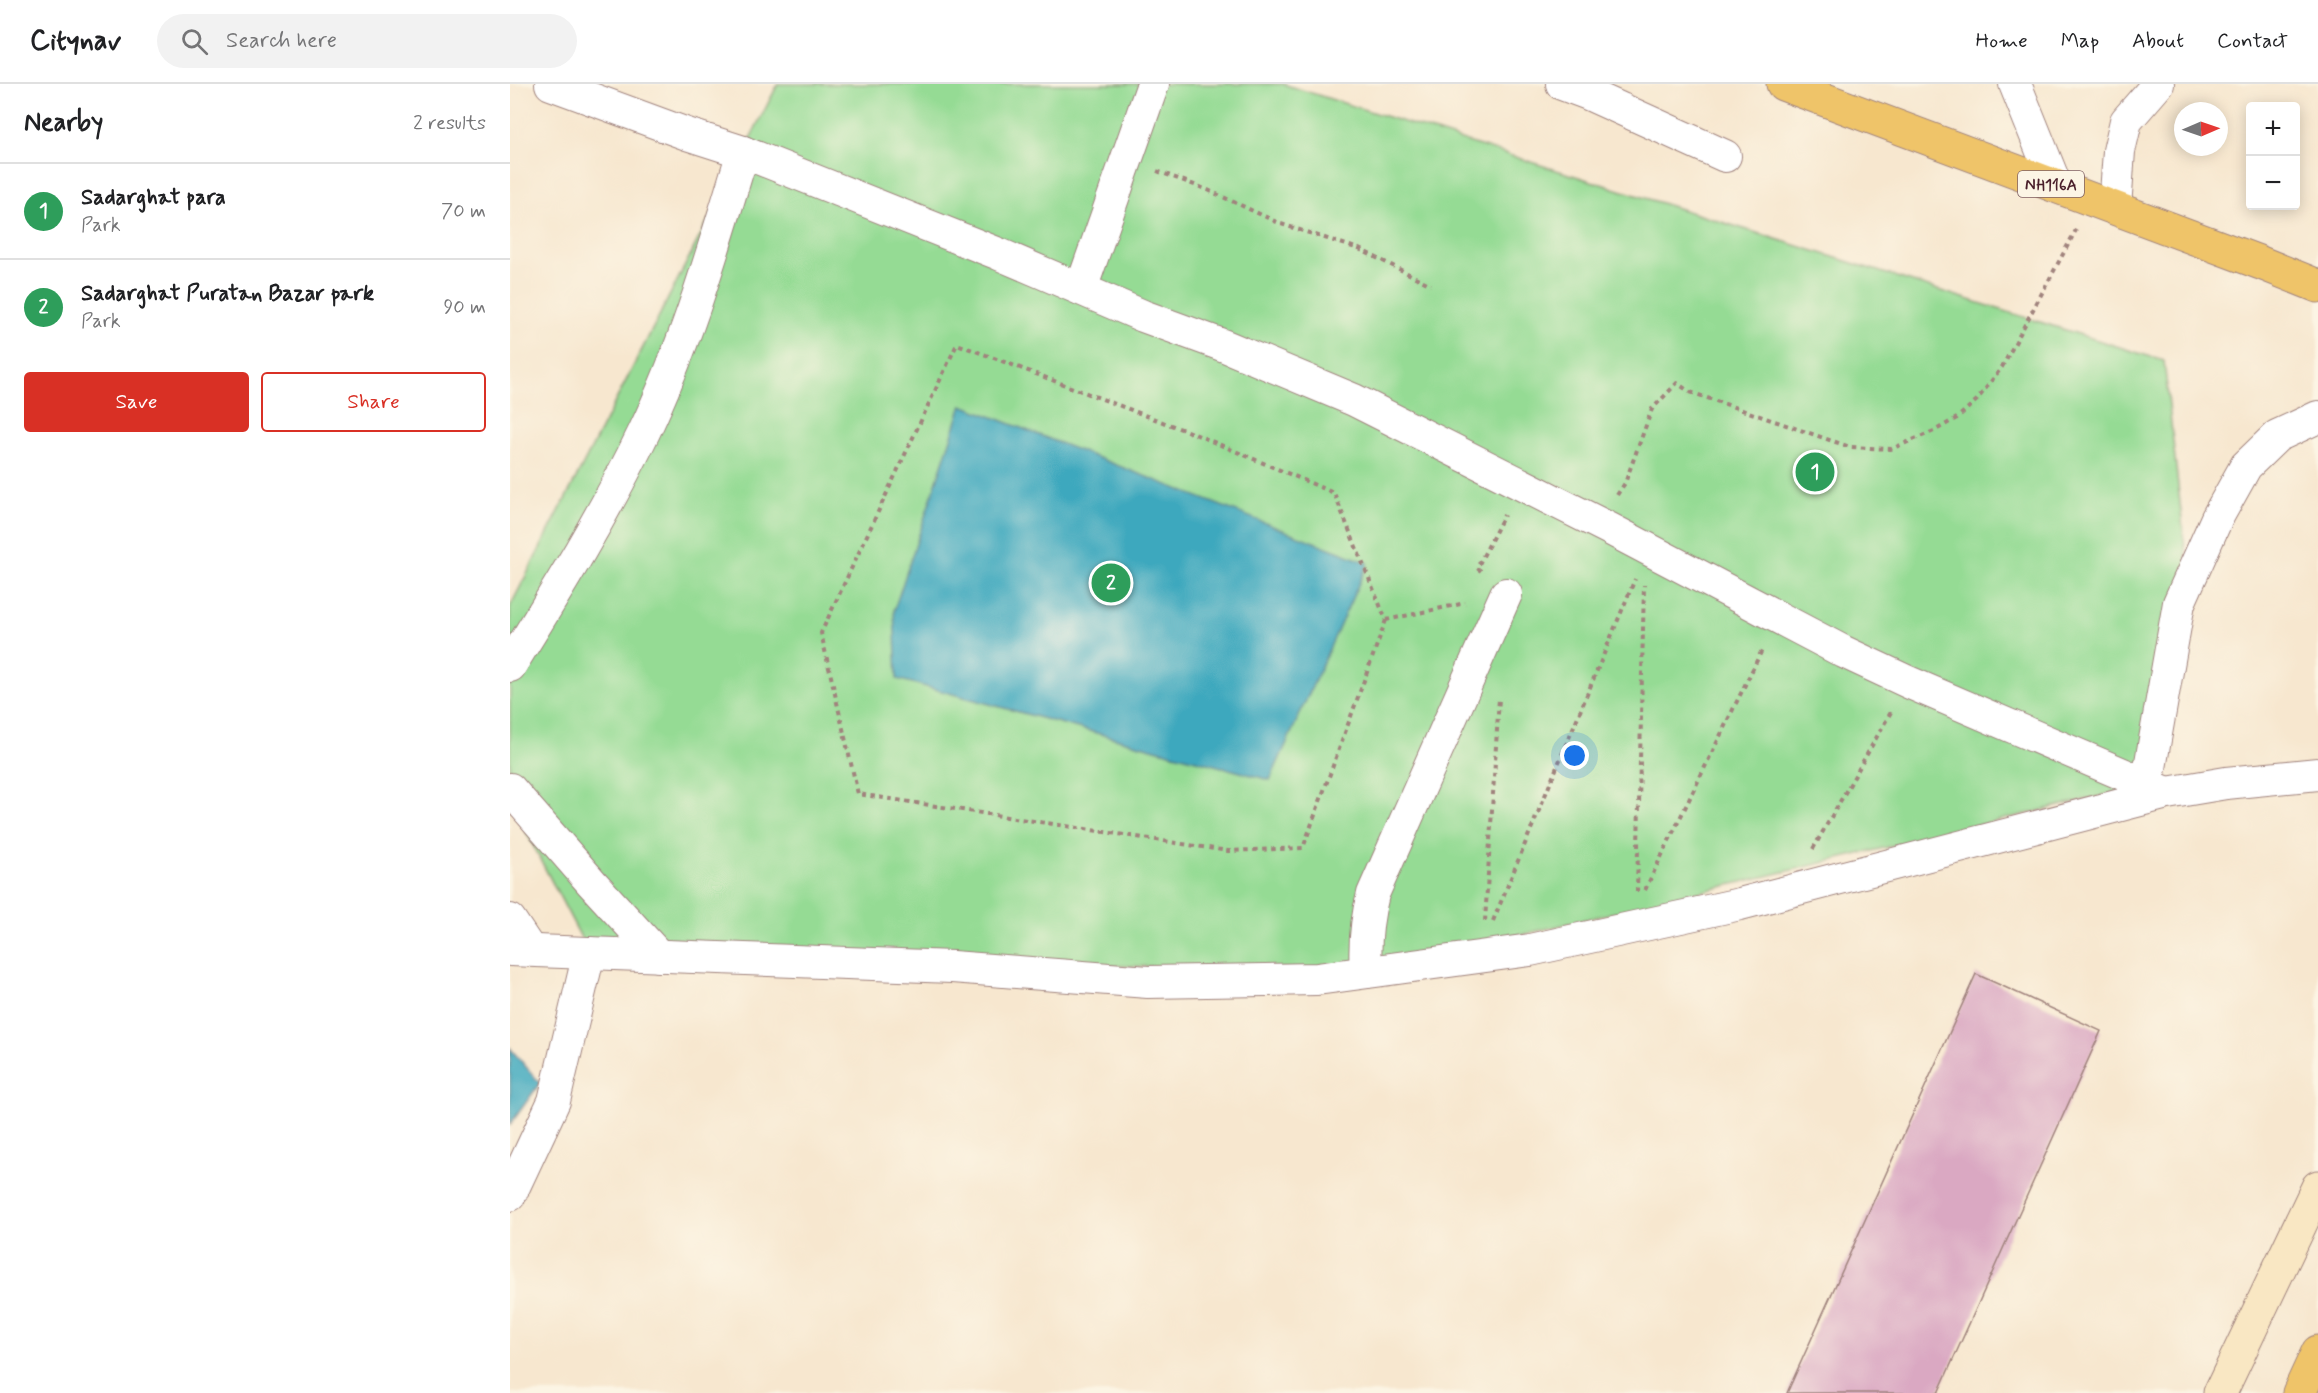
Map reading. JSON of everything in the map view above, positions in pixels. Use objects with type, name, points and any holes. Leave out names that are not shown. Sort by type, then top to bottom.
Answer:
[{"type":"highway","name":"NH116A","points":[[1783,84],[2318,286]]},
{"type":"highway","points":[[2299,1393],[2318,1352]]},
{"type":"main road","points":[[2220,1393],[2318,1187]]},
{"type":"street","points":[[551,84],[743,152],[1354,400],[1778,618],[1908,682],[2157,789]]},
{"type":"street","points":[[1081,289],[1153,84]]},
{"type":"street","points":[[1562,84],[1725,156]]},
{"type":"street","points":[[2015,84],[2056,186]]},
{"type":"street","points":[[2103,204],[2126,121],[2158,84]]},
{"type":"street","points":[[510,666],[590,537],[645,431],[696,309],[743,152]]},
{"type":"street","points":[[2157,789],[2180,603],[2217,518],[2246,466],[2277,436],[2318,417]]},
{"type":"street","points":[[1366,972],[1364,944],[1366,919],[1373,894],[1506,594]]},
{"type":"street","points":[[510,920],[520,950],[952,967],[1148,982],[1317,979],[1530,950],[1705,911],[2157,789],[2318,774]]},
{"type":"street","points":[[510,789],[658,956]]},
{"type":"street","points":[[510,1195],[554,1101],[588,952]]},
{"type":"path","points":[[1131,146],[1154,170],[1176,176],[1281,224],[1359,249],[1431,285]]},
{"type":"path","points":[[1613,501],[1625,483],[1652,410],[1677,383],[1690,392],[1850,447],[1891,449],[1934,431],[1957,418],[1977,400],[2002,367],[2103,204]]},
{"type":"path","points":[[957,344],[1197,435],[1334,493],[1386,620],[1303,848],[1228,851],[858,794],[821,633],[957,344]]},
{"type":"path","points":[[1506,594],[1477,568],[1520,484]]},
{"type":"path","points":[[1493,922],[1640,569]]},
{"type":"path","points":[[1644,581],[1639,896],[1778,618]]},
{"type":"path","points":[[1386,620],[1506,594]]},
{"type":"path","points":[[1808,857],[1908,682]]},
{"type":"path","points":[[1485,932],[1500,687]]},
{"type":"green space","points":[[778,84],[1283,84],[2164,361],[2189,583],[2147,785],[1366,972],[589,953],[510,801],[510,607]]},
{"type":"water","points":[[962,405],[1368,563],[1270,780],[897,679],[894,610]]},
{"type":"water","points":[[510,1048],[540,1083],[510,1125]]},
{"type":"building","points":[[1976,974],[2101,1031],[1938,1393],[1787,1393]]},
{"type":"place","name":"Sadarghat para","points":[[1815,472]]},
{"type":"place","name":"Sadarghat Puratan Bazar park","points":[[1111,583]]}]
